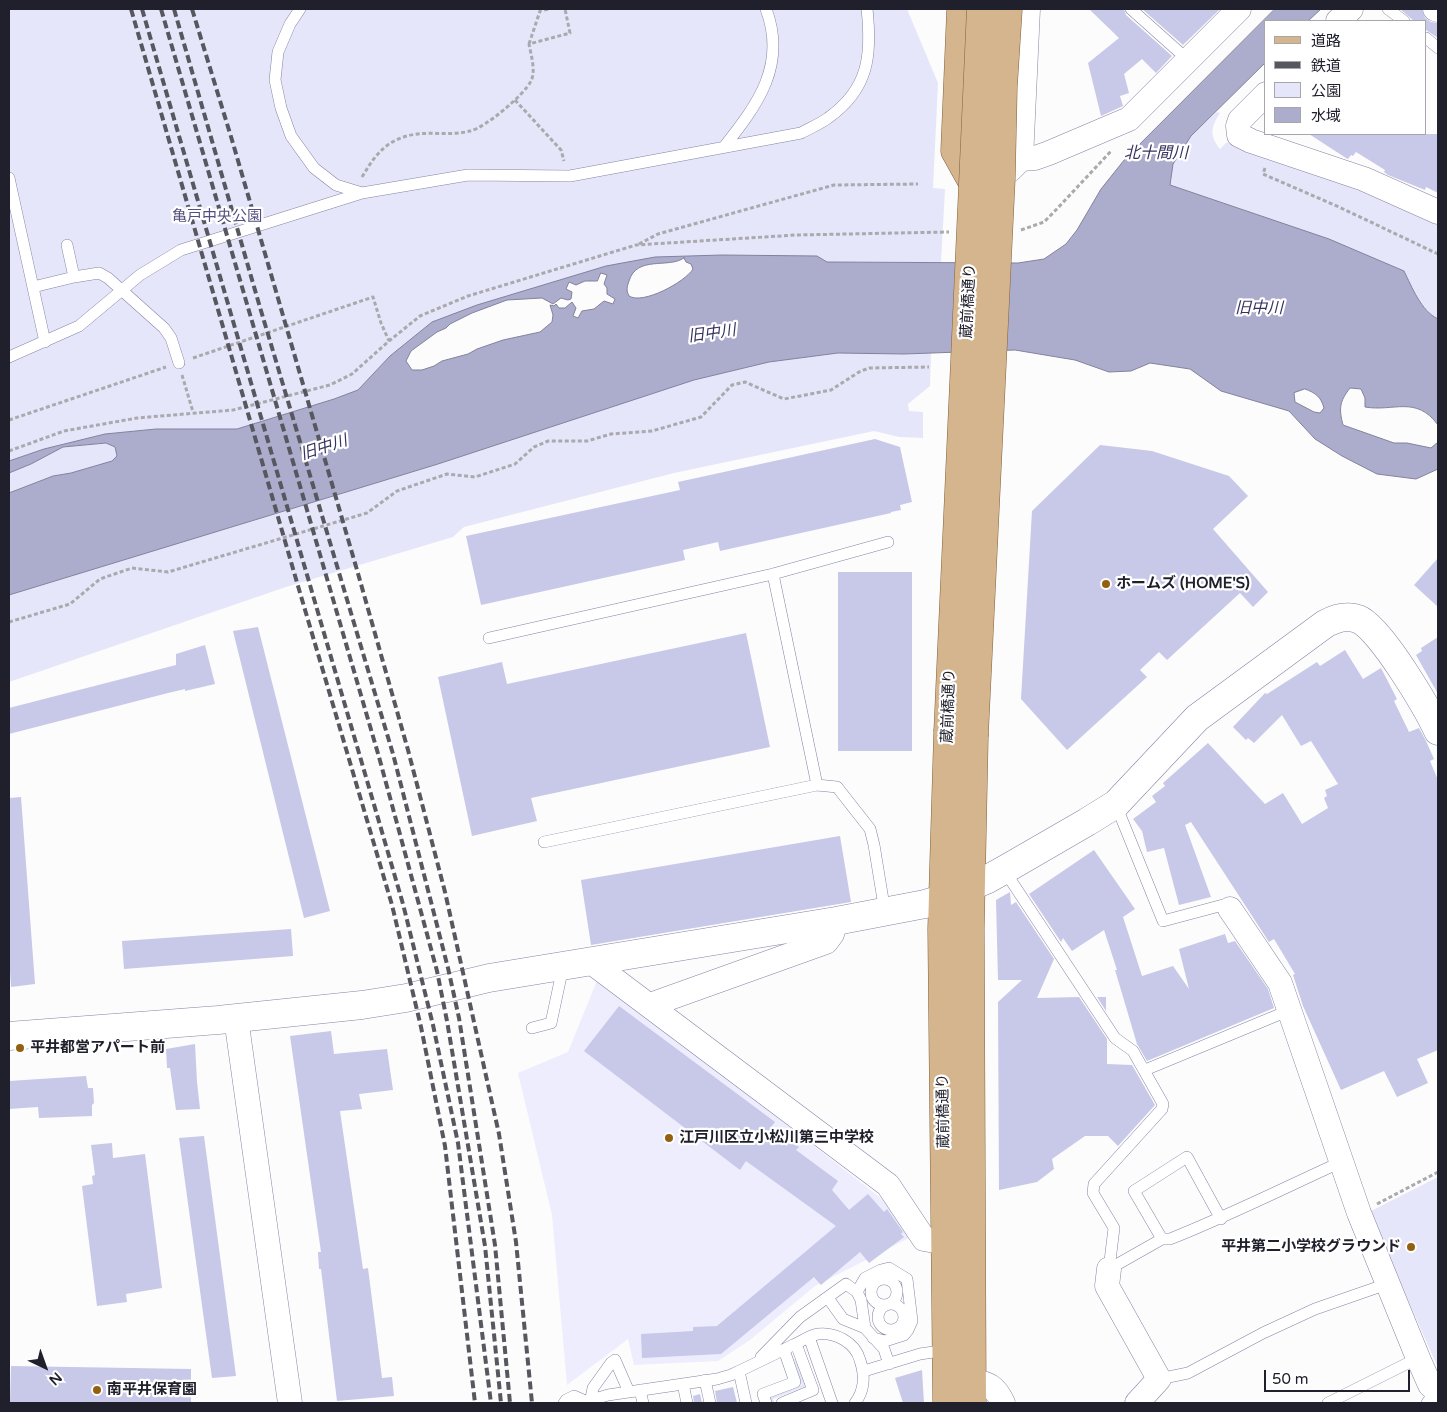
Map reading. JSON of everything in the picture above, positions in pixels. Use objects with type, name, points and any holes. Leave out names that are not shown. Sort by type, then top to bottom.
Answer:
[{"type":"main road","points":[[961,9],[955,151],[974,185]]},
{"type":"main road","name":"蔵前橋通り","points":[[972,1391],[970,886],[961,734],[974,185],[981,9]]},
{"type":"main road","name":"蔵前橋通り","points":[[947,1403],[942,899],[961,734],[1001,178],[1003,87],[1008,9]]},
{"type":"street","points":[[1021,159],[1028,9]]},
{"type":"street","points":[[1339,20],[1350,9]]},
{"type":"street","points":[[1001,178],[1021,159],[1049,154],[1129,118],[1230,12]]},
{"type":"street","points":[[1264,96],[1240,120],[1238,126],[1239,135],[1364,179],[1438,212]]},
{"type":"street","points":[[9,1036],[236,1018],[380,1002],[406,998],[489,978],[836,921],[942,899],[1004,870],[1116,804],[1197,718],[1325,624],[1338,618],[1360,620],[1372,630],[1400,664],[1431,715],[1438,731]]},
{"type":"street","points":[[1230,909],[1280,984],[1359,1213],[1434,1394]]},
{"type":"street","points":[[650,1005],[826,942],[832,934],[836,921]]},
{"type":"street","points":[[591,962],[888,1185],[924,1238],[946,1243]]},
{"type":"street","points":[[236,1018],[290,1403]]},
{"type":"street","points":[[1109,1269],[1107,1286],[1158,1379],[1137,1403]]},
{"type":"street","points":[[972,1391],[988,1384],[998,1392],[1003,1403]]},
{"type":"lane","points":[[300,9],[290,24],[278,52],[275,80],[280,108],[291,136],[314,168],[336,185],[362,193]]},
{"type":"lane","points":[[724,147],[748,116],[769,77],[774,52],[772,26],[766,9]]},
{"type":"lane","points":[[9,357],[79,326],[140,275],[181,250],[362,193],[468,174],[570,176],[801,133],[828,118],[851,97],[863,79],[870,49],[867,9]]},
{"type":"lane","points":[[1131,9],[1187,59]]},
{"type":"lane","points":[[1388,9],[1403,20]]},
{"type":"lane","points":[[1427,39],[1438,48]]},
{"type":"lane","points":[[9,178],[45,342]]},
{"type":"lane","points":[[67,245],[74,276]]},
{"type":"lane","points":[[33,287],[74,276],[99,272],[164,328],[171,338],[179,363]]},
{"type":"lane","points":[[489,638],[773,574],[888,542]]},
{"type":"lane","points":[[773,574],[817,785]]},
{"type":"lane","points":[[544,842],[817,785],[837,787],[870,829],[886,912]]},
{"type":"lane","points":[[1116,804],[1163,921],[1222,905],[1230,909]]},
{"type":"lane","points":[[1004,870],[1115,1038],[1133,1051],[1163,1104],[1162,1110],[1094,1184],[1093,1193],[1114,1228],[1109,1269]]},
{"type":"lane","points":[[532,1028],[551,1023],[563,967]]},
{"type":"lane","points":[[1145,1070],[1290,1010]]},
{"type":"lane","points":[[1162,1239],[1134,1191],[1187,1157],[1221,1219]]},
{"type":"lane","points":[[1109,1269],[1162,1239],[1170,1239],[1221,1219],[1243,1206],[1341,1162]]},
{"type":"lane","points":[[857,1292],[865,1278],[881,1270],[889,1268],[907,1279],[912,1322],[908,1330],[904,1335],[885,1341],[873,1338]]},
{"type":"lane","points":[[888,1305],[878,1304],[871,1294],[873,1285],[879,1280],[886,1278],[894,1283],[897,1288],[896,1298],[888,1305],[880,1310],[878,1319],[882,1327],[895,1330],[903,1324],[904,1316],[901,1308],[893,1304],[888,1305]]},
{"type":"lane","points":[[755,1363],[800,1317],[846,1284],[857,1292],[862,1300],[865,1326],[884,1350],[889,1364]]},
{"type":"lane","points":[[1158,1379],[1188,1373],[1263,1333],[1316,1309],[1388,1284]]},
{"type":"lane","points":[[897,1288],[909,1286]]},
{"type":"lane","points":[[828,1298],[843,1319],[865,1326],[878,1319]]},
{"type":"lane","points":[[833,1335],[843,1319]]},
{"type":"lane","points":[[564,1403],[574,1396],[590,1403],[608,1395],[731,1375],[816,1334],[833,1335],[846,1341],[860,1356],[864,1371],[863,1389],[855,1403]]},
{"type":"lane","points":[[809,1338],[832,1403]]},
{"type":"lane","points":[[782,1403],[813,1390],[796,1344]]},
{"type":"lane","points":[[766,1403],[763,1394],[794,1382],[784,1350]]},
{"type":"lane","points":[[864,1371],[920,1354],[947,1350]]},
{"type":"lane","points":[[1328,1403],[1418,1358]]},
{"type":"lane","points":[[590,1403],[593,1388],[615,1360],[629,1392]]},
{"type":"lane","points":[[739,1371],[746,1403]]},
{"type":"lane","points":[[705,1380],[710,1403]]},
{"type":"lane","points":[[683,1384],[687,1403]]},
{"type":"lane","points":[[640,1390],[643,1403]]},
{"type":"path","points":[[362,193],[361,178],[376,154],[388,145],[401,138],[417,134],[470,132],[497,115],[515,100],[532,80],[530,44],[540,10],[549,9]]},
{"type":"path","points":[[530,44],[570,34],[565,9]]},
{"type":"path","points":[[515,100],[561,150],[570,176]]},
{"type":"path","points":[[1020,231],[1044,222],[1054,213],[1131,130],[1129,118]]},
{"type":"path","points":[[1272,148],[1263,174],[1339,207],[1438,254]]},
{"type":"path","points":[[9,451],[64,431],[137,418],[233,410],[330,385],[352,374],[388,341],[420,316],[468,296],[636,245],[658,234],[834,185],[918,184]]},
{"type":"path","points":[[636,245],[796,235],[951,232]]},
{"type":"path","points":[[373,297],[388,341]]},
{"type":"path","points":[[9,622],[70,604],[100,579],[132,568],[168,572],[367,513],[397,491],[447,474],[475,476],[515,464],[534,447],[548,441],[587,441],[611,434],[652,431],[701,416],[732,385],[746,382],[784,399],[830,390],[869,368],[928,367]]},
{"type":"path","points":[[187,393],[193,412]]},
{"type":"path","points":[[1359,1213],[1438,1172]]},
{"type":"shaded area","name":"江戸川区立小松川第三中学校","points":[[598,978],[886,1202],[909,1238],[815,1286],[750,1340],[718,1361],[634,1365],[628,1339],[567,1385],[552,1215],[518,1073],[568,1052]]},
{"type":"green space","name":"亀戸中央公園","points":[[9,9],[907,9],[938,83],[933,188],[945,189],[941,262],[827,262],[817,256],[655,257],[477,305],[390,356],[358,391],[334,399],[237,429],[156,429],[105,434],[44,449],[9,461]]},
{"type":"green space","points":[[1217,112],[1220,113],[1212,131],[1216,144],[1220,149],[1227,142],[1363,191],[1438,221],[1438,319],[1422,305],[1404,271],[1241,209],[1169,185],[1172,166],[1180,150],[1191,136]]},
{"type":"green space","points":[[838,353],[931,353],[930,386],[908,404],[909,411],[923,412],[923,438],[899,437],[874,431],[674,473],[464,527],[453,537],[286,587],[9,682],[9,595],[438,464],[694,380],[769,362]]},
{"type":"green space","points":[[106,443],[115,447],[117,456],[113,461],[53,476],[9,493],[9,473],[63,447]]},
{"type":"green space","name":"平井第二小学校グラウンド","points":[[1438,1177],[1438,1368],[1369,1212]]},
{"type":"green space","points":[[794,1359],[797,1360],[806,1386],[773,1399],[775,1403],[771,1403],[771,1396],[802,1385]]},
{"type":"water","name":"旧中川","points":[[1275,9],[1321,9],[1309,20],[1264,20]]},
{"type":"water","name":"旧中川","points":[[1264,20],[1264,64],[1191,136],[1173,164],[1170,185],[1329,239],[1404,271],[1422,305],[1438,319],[1438,425],[1430,416],[1413,407],[1365,407],[1365,398],[1361,389],[1350,388],[1342,402],[1343,425],[1394,443],[1407,443],[1431,448],[1438,442],[1438,469],[1416,479],[1377,474],[1342,456],[1315,439],[1289,411],[1221,391],[1190,369],[1150,363],[1131,371],[1109,372],[1075,360],[1015,350],[904,354],[838,353],[769,362],[694,380],[438,464],[9,595],[9,493],[53,476],[71,473],[112,461],[117,456],[115,447],[106,443],[63,447],[9,473],[9,461],[44,449],[105,434],[156,429],[237,429],[334,399],[358,390],[390,356],[432,322],[477,305],[606,266],[655,257],[722,255],[817,256],[827,262],[1018,263],[1044,259],[1066,244],[1077,230],[1101,189],[1125,159]],"holes":[[[684,258],[686,262],[691,264],[693,269],[673,286],[653,295],[635,298],[629,296],[627,292],[629,281],[633,273],[639,268],[646,265],[670,263]],[[601,273],[607,275],[604,284],[607,288],[607,294],[615,299],[613,304],[604,301],[594,309],[582,311],[578,318],[573,316],[576,308],[572,302],[565,308],[559,308],[556,304],[554,306],[550,305],[553,315],[552,322],[540,332],[503,340],[422,370],[412,370],[406,361],[411,351],[437,332],[472,313],[507,300],[542,298],[553,304],[561,298],[568,300],[571,299],[572,292],[566,289],[569,282],[576,285],[585,281],[597,281]],[[1305,389],[1320,398],[1324,408],[1320,413],[1314,412],[1295,402],[1294,393]]]},
{"type":"building","points":[[1089,9],[1124,9],[1126,15],[1172,56],[1156,73],[1142,59],[1124,74],[1129,93],[1120,96],[1123,106],[1101,116],[1088,63],[1119,38]]},
{"type":"building","points":[[1142,9],[1220,9],[1183,45]]},
{"type":"building","points":[[1400,9],[1422,9],[1425,18],[1431,22],[1438,23],[1438,38],[1427,31],[1427,20],[1413,20]]},
{"type":"building","points":[[1438,134],[1438,193],[1426,187],[1425,190],[1388,175],[1384,172],[1385,170],[1356,152],[1348,159],[1311,135]]},
{"type":"building","points":[[875,439],[900,447],[912,502],[900,505],[901,510],[720,551],[718,542],[683,550],[685,560],[481,605],[466,536],[680,490],[678,482]]},
{"type":"building","points":[[1100,445],[1152,451],[1229,476],[1248,496],[1213,529],[1268,592],[1253,607],[1240,593],[1167,660],[1159,652],[1140,670],[1147,677],[1067,750],[1021,699],[1032,511]]},
{"type":"building","points":[[1438,558],[1438,607],[1414,585]]},
{"type":"building","points":[[838,572],[912,572],[912,751],[838,751]]},
{"type":"building","points":[[258,627],[330,911],[304,918],[233,631]]},
{"type":"building","points":[[746,633],[770,747],[531,798],[537,821],[472,836],[438,677],[502,662],[507,684]]},
{"type":"building","points":[[1438,637],[1438,694],[1416,655],[1422,651],[1421,648]]},
{"type":"building","points":[[205,645],[215,684],[168,693],[9,734],[9,708],[176,665],[176,654]]},
{"type":"building","points":[[1345,650],[1363,679],[1381,668],[1397,699],[1394,701],[1409,732],[1419,728],[1426,741],[1434,759],[1430,761],[1438,780],[1438,1050],[1417,1059],[1428,1083],[1397,1097],[1384,1071],[1341,1090],[1303,1006],[1293,975],[1295,974],[1274,939],[1269,942],[1191,822],[1185,825],[1211,897],[1179,905],[1164,848],[1147,852],[1142,831],[1133,819],[1156,802],[1152,796],[1165,786],[1163,783],[1208,743],[1265,804],[1283,793],[1302,824],[1328,808],[1324,798],[1327,796],[1325,790],[1338,784],[1311,741],[1301,746],[1282,715],[1254,743],[1248,738],[1246,740],[1233,727],[1265,693],[1267,694],[1317,662],[1320,666]]},
{"type":"building","points":[[21,797],[35,984],[11,987],[9,956],[9,798]]},
{"type":"building","points":[[840,836],[851,902],[591,945],[581,880]]},
{"type":"building","points":[[1094,850],[1135,909],[1123,917],[1142,976],[1173,966],[1189,989],[1179,949],[1225,934],[1228,943],[1235,941],[1268,989],[1274,1008],[1147,1061],[1137,1044],[1104,930],[1072,951],[1063,938],[1061,942],[1029,894]]},
{"type":"building","points":[[1010,892],[1011,905],[1016,902],[1054,959],[1037,998],[1079,997],[1107,1039],[1107,1064],[1132,1065],[1155,1105],[1118,1146],[1108,1136],[1085,1136],[1052,1159],[1054,1169],[1037,1182],[999,1190],[998,1002],[1022,980],[998,980],[996,900]]},
{"type":"building","points":[[291,929],[293,956],[124,969],[122,941]]},
{"type":"building","points":[[1097,997],[1106,997],[1106,1011]]},
{"type":"building","points":[[619,1006],[775,1122],[771,1127],[799,1147],[796,1150],[838,1181],[832,1190],[849,1210],[868,1194],[884,1212],[887,1209],[903,1232],[901,1234],[904,1237],[869,1263],[860,1252],[821,1285],[814,1277],[721,1354],[642,1358],[641,1334],[693,1331],[693,1327],[717,1326],[836,1226],[746,1161],[740,1170],[584,1051]]},
{"type":"building","points":[[331,1031],[334,1054],[387,1049],[393,1090],[359,1094],[362,1109],[340,1111],[363,1269],[368,1268],[382,1378],[392,1377],[394,1396],[337,1401],[321,1269],[319,1269],[318,1252],[321,1252],[290,1036]]},
{"type":"building","points":[[195,1044],[200,1109],[176,1110],[170,1068],[167,1068],[166,1049]]},
{"type":"building","points":[[86,1076],[88,1088],[93,1088],[94,1103],[92,1105],[92,1116],[39,1118],[38,1107],[9,1109],[9,1081]]},
{"type":"building","points":[[204,1136],[236,1376],[212,1378],[179,1138]]},
{"type":"building","points":[[112,1143],[113,1158],[145,1154],[162,1288],[126,1294],[127,1302],[97,1306],[82,1186],[93,1184],[92,1176],[95,1175],[91,1145]]},
{"type":"building","points":[[11,1366],[191,1369],[191,1403],[10,1403]]},
{"type":"building","points":[[922,1370],[924,1403],[903,1403],[895,1378]]},
{"type":"building","points":[[733,1387],[737,1403],[717,1403],[715,1391]]},
{"type":"building","points":[[700,1394],[702,1403],[694,1403],[693,1396]]},
{"type":"railway","points":[[131,9],[392,905],[421,1027],[445,1146],[475,1403]]},
{"type":"railway","points":[[142,9],[403,904],[433,1025],[458,1143],[491,1403]]},
{"type":"railway","points":[[161,9],[379,757],[437,971],[485,1246],[501,1403]]},
{"type":"railway","points":[[174,9],[259,304],[393,754],[448,968],[459,1018],[495,1245],[510,1403]]},
{"type":"railway","points":[[192,9],[357,570],[408,750],[445,892],[499,1134],[516,1242],[532,1403]]},
{"type":"place","name":"ホームズ (HOME'S)","points":[[1106,584]]},
{"type":"place","name":"平井都営アパート前","points":[[20,1048]]},
{"type":"place","name":"江戸川区立小松川第三中学校","points":[[669,1138]]},
{"type":"place","name":"平井第二小学校グラウンド","points":[[1411,1247]]},
{"type":"place","name":"南平井保育園","points":[[97,1390]]},
{"type":"water label","name":"北十間川","points":[[1156,154]]}]
